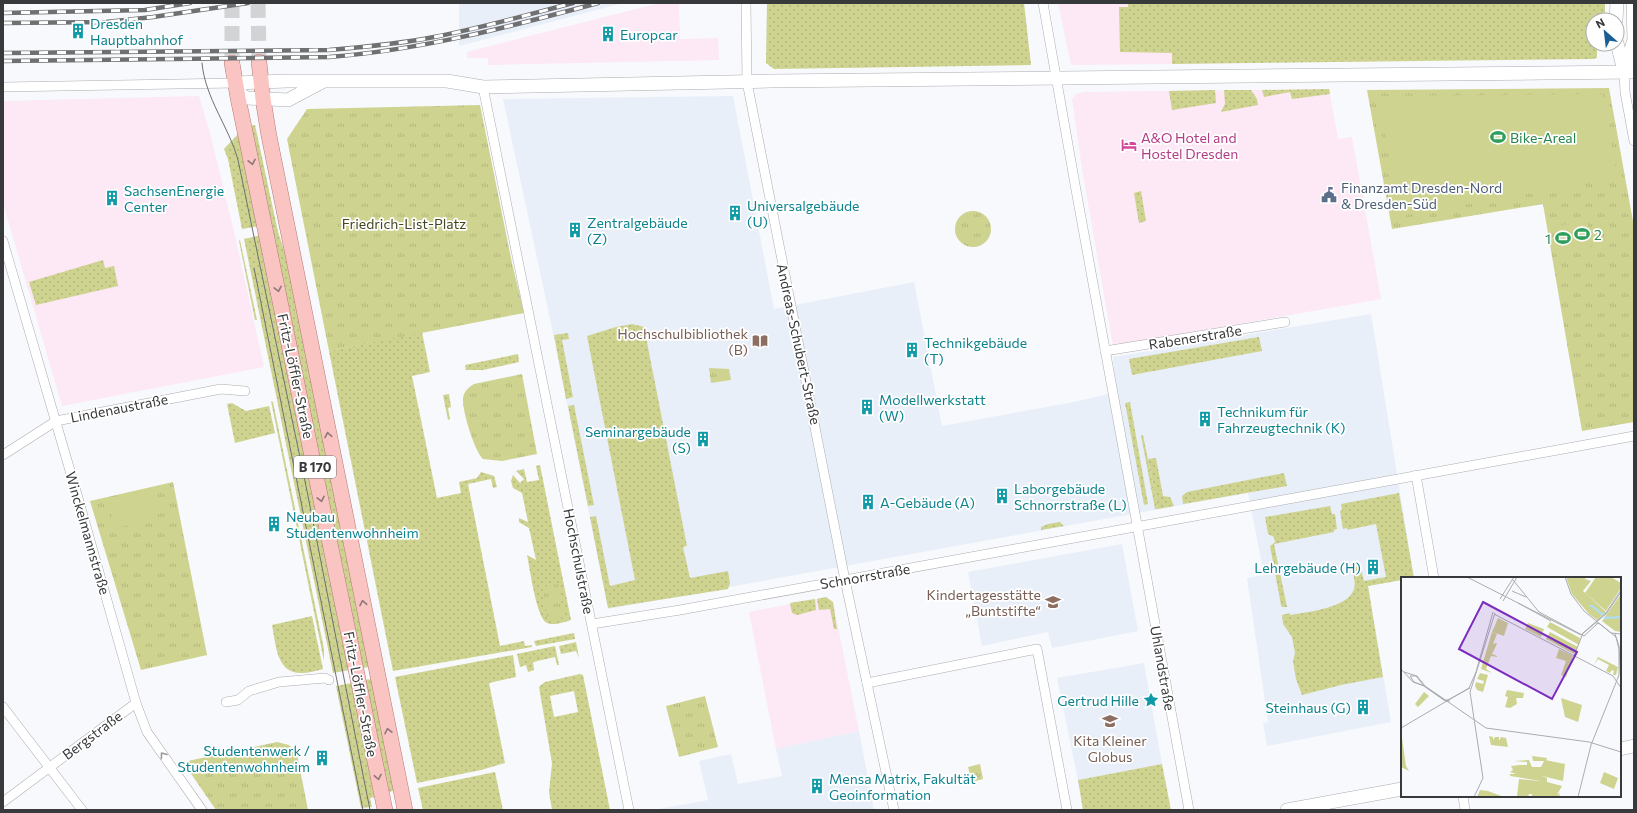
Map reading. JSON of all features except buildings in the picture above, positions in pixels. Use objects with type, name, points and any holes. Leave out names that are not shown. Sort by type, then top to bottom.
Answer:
[{"type":"main road","points":[[1629,72],[1634,40],[1633,3]]},
{"type":"main road","points":[[1621,52],[1629,72]]},
{"type":"main road","name":"B 170","points":[[259,62],[263,99]]},
{"type":"main road","name":"B 170","points":[[232,63],[235,83]]},
{"type":"main road","points":[[322,82],[288,100],[247,98],[242,95],[235,83],[261,82],[447,81],[483,87],[747,82],[1629,72]]},
{"type":"main road","name":"Fritz-Löffler-Straße","points":[[235,83],[385,810]]},
{"type":"main road","name":"Fritz-Löffler-Straße","points":[[263,99],[312,354],[405,810]]},
{"type":"main road","points":[[1621,749],[1634,746]]},
{"type":"main road","points":[[1287,810],[1401,789]]},
{"type":"street","name":"Andreas-Schubert-Straße","points":[[746,3],[747,82],[845,580],[894,810]]},
{"type":"street","name":"Uhlandstraße","points":[[1043,3],[1189,810]]},
{"type":"street","points":[[1629,72],[1625,92],[1634,141]]},
{"type":"street","points":[[3,87],[235,83]]},
{"type":"street","name":"Hochschulstraße","points":[[483,87],[629,810]]},
{"type":"street","name":"Winckelmannstraße","points":[[3,241],[136,703],[147,732],[202,810]]},
{"type":"street","name":"Rabenerstraße","points":[[1105,351],[1285,322]]},
{"type":"street","name":"Lindenaustraße","points":[[3,455],[56,421],[221,389],[245,391]]},
{"type":"street","name":"Schnorrstraße","points":[[592,624],[608,623],[1634,436]]},
{"type":"street","points":[[1416,475],[1434,577]]},
{"type":"street","points":[[867,683],[1036,649],[1067,810]]},
{"type":"street","points":[[226,702],[238,700],[248,691],[279,682],[325,678],[329,680]]},
{"type":"street","name":"Bergstraße","points":[[3,802],[136,703]]},
{"type":"street","points":[[3,707],[82,810]]},
{"type":"street","points":[[1463,797],[1465,810]]},
{"type":"shaded area","points":[[459,3],[623,3],[459,46]]},
{"type":"shaded area","points":[[660,3],[679,3],[680,39],[718,38],[719,60],[488,65],[488,58],[467,58],[467,52]]},
{"type":"shaded area","points":[[1058,3],[1128,3],[1128,7],[1119,7],[1172,53],[1172,64],[1071,65]]},
{"type":"shaded area","points":[[1329,89],[1338,139],[1352,137],[1381,299],[1113,346],[1082,169],[1072,99],[1076,94],[1084,92]]},
{"type":"shaded area","points":[[199,96],[211,137],[235,236],[264,367],[62,406],[3,203],[3,101]]},
{"type":"shaded area","points":[[733,96],[774,309],[914,282],[942,426],[1074,402],[1116,392],[1113,357],[1371,314],[1414,577],[1401,577],[1401,580],[1368,586],[1391,722],[1267,746],[1263,723],[1268,722],[1247,578],[1264,575],[1248,493],[608,609],[552,328],[503,99]]},
{"type":"shaded area","name":"Kindertagesstätte „Buntstifte“","points":[[1122,544],[1138,631],[1052,648],[1048,632],[982,646],[968,572]]},
{"type":"shaded area","points":[[826,597],[833,602],[859,731],[776,749],[749,612]]},
{"type":"shaded area","name":"Kita Kleiner Globus","points":[[1144,663],[1162,764],[1078,780],[1057,678]]},
{"type":"shaded area","points":[[859,731],[874,810],[653,810],[708,800],[699,761],[731,754],[738,784],[782,776],[776,749]]},
{"type":"green space","points":[[767,3],[1024,3],[1031,65],[774,69],[766,63]]},
{"type":"green space","points":[[1128,3],[1605,3],[1605,12],[1585,12],[1585,52],[1597,52],[1597,58],[1592,59],[1172,64],[1172,53],[1120,52],[1119,7],[1128,7]]},
{"type":"green space","points":[[1609,88],[1634,227],[1634,422],[1582,431],[1543,204],[1392,229],[1367,90]]},
{"type":"green space","points":[[1329,89],[1330,94],[1292,99],[1290,92],[1264,97],[1262,90]]},
{"type":"green space","points":[[1215,90],[1216,103],[1172,110],[1169,91]]},
{"type":"green space","points":[[1224,90],[1251,90],[1257,99],[1258,105],[1221,112],[1225,104]]},
{"type":"green space","name":"Bike-Areal","points":[[1602,94],[1618,178],[1400,216],[1378,96]]},
{"type":"green space","name":"Friedrich-List-Platz","points":[[480,105],[512,263],[524,313],[329,351],[287,139],[307,109]]},
{"type":"green space","points":[[255,125],[278,232],[285,253],[370,667],[362,668],[251,126]]},
{"type":"green space","points":[[239,133],[259,226],[242,229],[228,159],[224,149]]},
{"type":"green space","points":[[1141,191],[1146,221],[1139,223],[1134,193]]},
{"type":"green space","points":[[977,211],[986,216],[990,222],[990,236],[986,242],[977,247],[969,247],[960,242],[956,236],[955,225],[960,216],[966,212]]},
{"type":"green space","name":"2","points":[[1587,220],[1592,246],[1578,249],[1573,223]]},
{"type":"green space","name":"1","points":[[1568,224],[1573,250],[1559,253],[1554,227]]},
{"type":"green space","points":[[261,235],[350,670],[333,673],[244,239]]},
{"type":"green space","points":[[240,240],[257,320],[255,320]]},
{"type":"green space","points":[[103,260],[105,268],[114,266],[118,286],[36,305],[29,282]]},
{"type":"green space","points":[[632,324],[644,327],[687,546],[683,547],[690,578],[728,571],[730,583],[728,589],[608,608],[590,517],[596,516],[610,586],[635,580],[587,336],[616,327]]},
{"type":"green space","points":[[422,332],[430,372],[412,376],[437,498],[461,493],[459,482],[477,478],[481,472],[494,476],[497,487],[493,488],[491,479],[468,484],[500,646],[524,641],[525,646],[532,645],[532,647],[393,671],[329,351]]},
{"type":"green space","points":[[568,333],[569,339],[562,340],[573,397],[566,399],[554,335]]},
{"type":"green space","points":[[1259,337],[1262,351],[1132,375],[1129,359]]},
{"type":"green space","points":[[518,354],[519,362],[483,370],[466,370],[465,365]]},
{"type":"green space","points":[[709,368],[729,369],[731,380],[711,383]]},
{"type":"green space","points":[[522,374],[537,454],[502,461],[483,459],[472,439],[463,404],[464,393],[474,384]]},
{"type":"green space","points":[[449,394],[451,407],[448,408],[450,419],[448,420],[443,395]]},
{"type":"green space","points":[[271,401],[273,402],[324,649],[324,661]]},
{"type":"green space","points":[[1130,402],[1148,504],[1144,505],[1125,403]]},
{"type":"green space","points":[[232,403],[246,411],[269,406],[275,433],[235,443],[227,404]]},
{"type":"green space","points":[[574,405],[594,505],[588,506],[568,406]]},
{"type":"green space","points":[[1141,435],[1143,435],[1158,509],[1155,509]]},
{"type":"green space","points":[[1156,458],[1163,496],[1170,497],[1174,506],[1158,509],[1148,459]]},
{"type":"green space","points":[[540,465],[571,620],[556,624],[547,623],[543,619],[537,603],[527,555],[536,560],[529,528],[519,522],[519,518],[528,522],[522,493],[513,488],[511,481],[513,475],[520,483],[524,479],[516,471],[524,469],[527,482],[539,480],[536,466]]},
{"type":"green space","points":[[1284,473],[1287,486],[1183,504],[1182,496],[1187,492]]},
{"type":"green space","points":[[173,482],[207,655],[141,670],[90,501]]},
{"type":"green space","points":[[152,490],[159,520],[115,528],[109,500]]},
{"type":"green space","points":[[1399,493],[1414,577],[1401,577],[1401,580],[1368,586],[1383,677],[1341,685],[1302,695],[1296,679],[1293,661],[1295,653],[1292,637],[1283,624],[1282,615],[1290,613],[1290,615],[1326,608],[1344,601],[1355,587],[1352,567],[1360,566],[1364,581],[1386,577],[1376,524],[1347,530],[1347,528],[1343,529],[1340,511],[1342,510],[1341,504]]},
{"type":"green space","points":[[1330,506],[1332,514],[1335,514],[1337,529],[1334,530],[1334,532],[1274,544],[1287,607],[1282,607],[1270,546],[1275,542],[1274,537],[1268,534],[1265,517]]},
{"type":"green space","points":[[1060,522],[1064,526],[1041,530],[1041,527],[1048,524]]},
{"type":"green space","points":[[558,584],[564,617],[548,621],[542,587]]},
{"type":"green space","points":[[826,597],[833,602],[837,629],[834,629],[830,609],[819,610],[817,599]]},
{"type":"green space","points":[[815,599],[816,610],[797,615],[792,613],[790,603]]},
{"type":"green space","points":[[312,616],[323,669],[304,673],[293,672],[286,668],[282,663],[276,649],[272,625]]},
{"type":"green space","points":[[574,633],[575,639],[536,646],[534,641]]},
{"type":"green space","points":[[576,642],[579,658],[576,651],[561,654],[559,646]]},
{"type":"green space","points":[[555,646],[559,665],[557,665],[555,657],[533,662],[534,670],[528,672],[526,665],[520,667],[517,654]]},
{"type":"green space","points":[[513,655],[516,677],[489,683],[505,763],[481,770],[417,783],[395,677]]},
{"type":"green space","points":[[580,674],[583,675],[610,810],[552,810],[549,792],[552,763],[539,687],[545,682]],"holes":[[[574,691],[578,712],[554,717],[550,696]]]},
{"type":"green space","points":[[372,679],[395,790],[387,793],[364,680]]},
{"type":"green space","points":[[352,683],[376,797],[370,798],[372,807],[361,808],[336,686]]},
{"type":"green space","points":[[705,696],[718,747],[679,757],[666,706]]},
{"type":"green space","points":[[277,742],[289,745],[297,754],[308,810],[216,810],[183,762]]},
{"type":"green space","points":[[980,764],[983,779],[972,782],[968,767]]},
{"type":"green space","points":[[1162,764],[1171,810],[1083,810],[1078,780]]},
{"type":"green space","points":[[495,772],[503,810],[423,810],[418,788]]},
{"type":"tunnel","points":[[232,3],[232,63]]},
{"type":"tunnel","points":[[258,3],[259,62]]},
{"type":"tram line","points":[[202,63],[204,76],[212,100],[229,136],[238,160],[307,491],[370,810]]},
{"type":"tram line","points":[[254,268],[363,810]]},
{"type":"railway","points":[[3,13],[145,10],[190,3]]},
{"type":"railway","points":[[3,23],[106,22],[153,17],[248,3]]},
{"type":"railway","points":[[3,53],[342,49],[434,37],[573,3]]},
{"type":"railway","points":[[3,61],[329,57],[363,54],[431,43],[498,29],[598,3]]},
{"type":"place","name":"Dresden Hauptbahnhof","points":[[78,31]]},
{"type":"place","name":"Europcar","points":[[608,34]]},
{"type":"place","name":"Bike-Areal","points":[[1498,137]]},
{"type":"place","name":"A&O Hotel and Hostel Dresden","points":[[1129,145]]},
{"type":"place","name":"Finanzamt Dresden-Nord & Dresden-Süd","points":[[1329,195]]},
{"type":"place","name":"SachsenEnergie Center","points":[[112,198]]},
{"type":"place","name":"Universalgebäude (U)","points":[[735,213]]},
{"type":"place","name":"Zentralgebäude (Z)","points":[[575,230]]},
{"type":"place","name":"2","points":[[1582,234]]},
{"type":"place","name":"1","points":[[1563,238]]},
{"type":"place","name":"Hochschulbibliothek (B)","points":[[760,341]]},
{"type":"place","name":"Technikgebäude (T)","points":[[912,350]]},
{"type":"place","name":"Modellwerkstatt (W)","points":[[867,407]]},
{"type":"place","name":"Technikum für Fahrzeugtechnik (K)","points":[[1205,419]]},
{"type":"place","name":"Seminargebäude (S)","points":[[703,439]]},
{"type":"place","name":"Laborgebäude Schnorrstraße (L)","points":[[1002,496]]},
{"type":"place","name":"A-Gebäude (A)","points":[[868,502]]},
{"type":"place","name":"Neubau Studentenwohnheim","points":[[274,524]]},
{"type":"place","name":"Lehrgebäude (H)","points":[[1373,567]]},
{"type":"place","name":"Kindertagesstätte „Buntstifte“","points":[[1053,602]]},
{"type":"place","name":"Gertrud Hille","points":[[1151,700]]},
{"type":"place","name":"Steinhaus (G)","points":[[1363,707]]},
{"type":"place","name":"Kita Kleiner Globus","points":[[1110,721]]},
{"type":"place","name":"Studentenwerk / Studentenwohnheim","points":[[322,758]]},
{"type":"place","name":"Mensa Matrix, Fakultät Geoinformation","points":[[817,786]]}]
